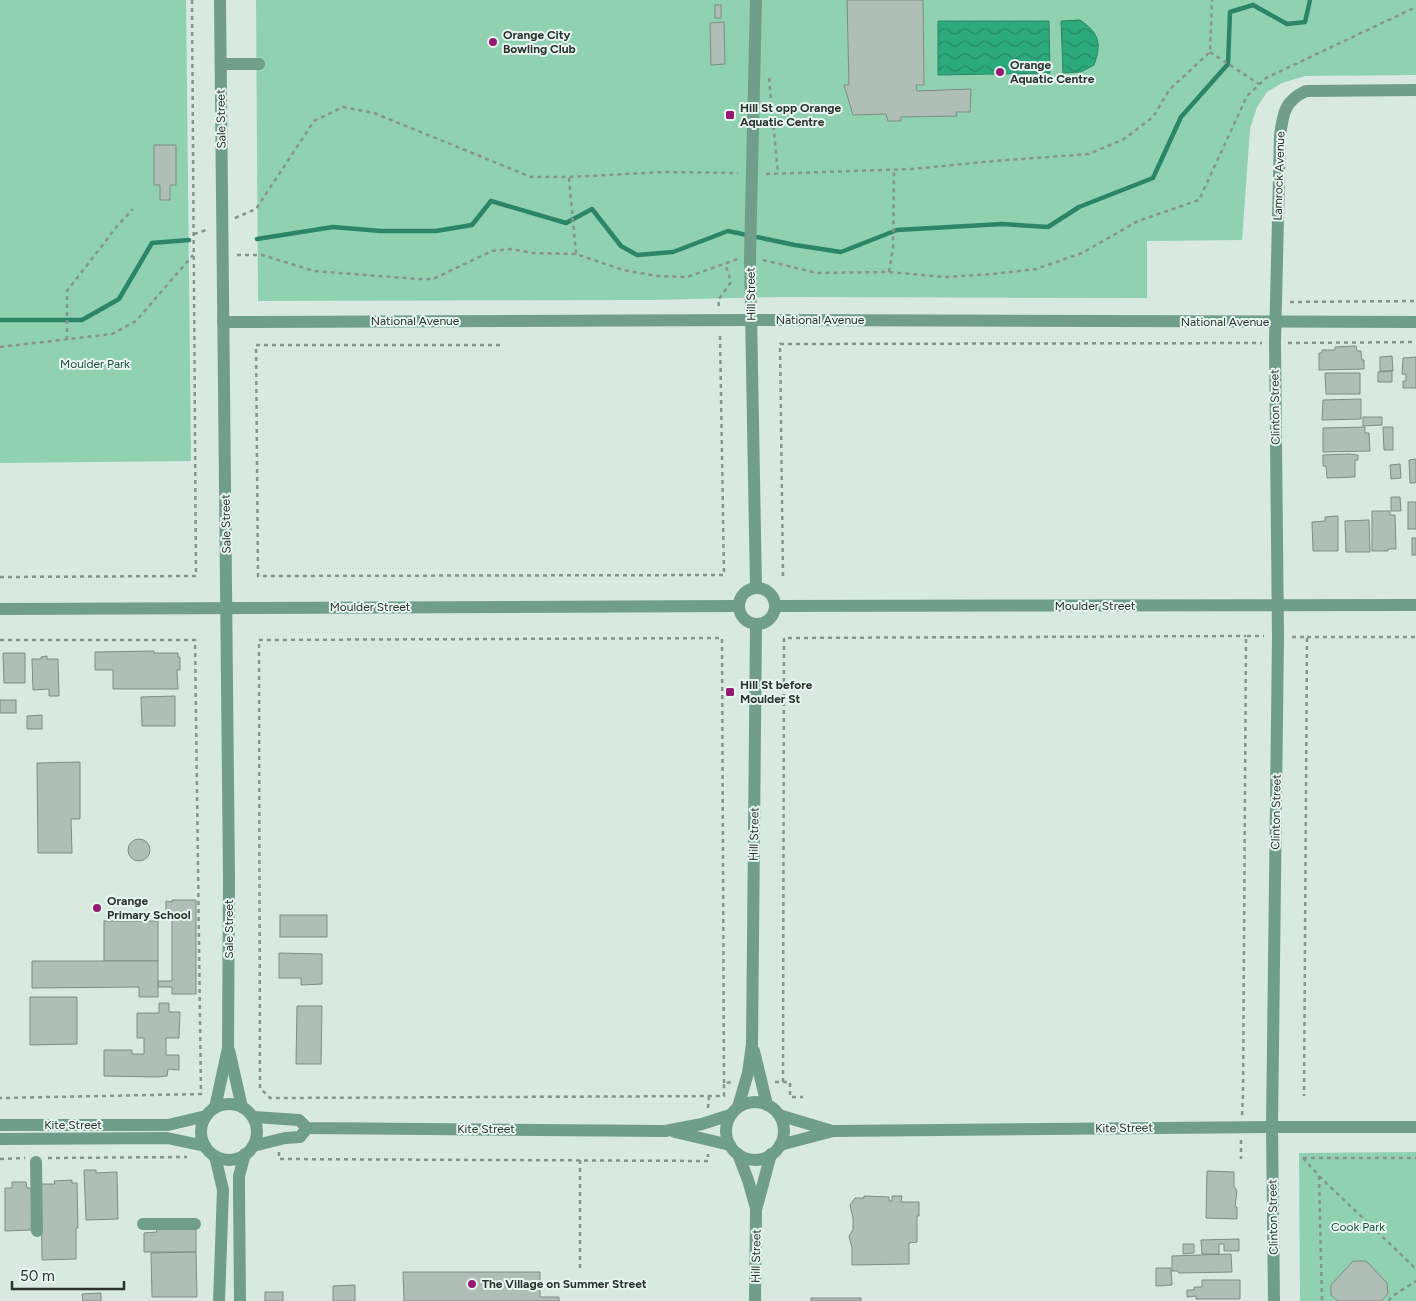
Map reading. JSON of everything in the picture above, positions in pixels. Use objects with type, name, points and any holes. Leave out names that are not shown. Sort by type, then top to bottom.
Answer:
[{"type":"street","name":"Sale Street","points":[[220,0],[229,878],[228,1048],[242,1107]]},
{"type":"street","name":"Hill Street","points":[[756,0],[750,251],[756,588]]},
{"type":"street","points":[[220,64],[259,64]]},
{"type":"street","name":"Lamrock Avenue","points":[[1275,322],[1280,136],[1282,119],[1287,106],[1294,96],[1306,91],[1416,90]]},
{"type":"street","name":"National Avenue","points":[[223,322],[720,320],[1416,322]]},
{"type":"street","name":"Clinton Street","points":[[1274,1301],[1272,1127],[1278,605],[1275,322]]},
{"type":"street","points":[[756,588],[767,592],[774,601],[775,606],[774,612],[767,621],[756,624],[746,621],[742,617],[739,606],[742,596],[756,588]]},
{"type":"street","name":"Moulder Street","points":[[775,606],[1416,605]]},
{"type":"street","name":"Moulder Street","points":[[0,609],[739,606]]},
{"type":"street","name":"Hill Street","points":[[734,1111],[745,1082],[752,1044],[756,624]]},
{"type":"street","name":"Hill Street","points":[[752,1044],[767,1104]]},
{"type":"street","name":"Sale Street","points":[[210,1112],[228,1048]]},
{"type":"street","points":[[758,1102],[767,1104],[774,1109],[779,1115],[784,1130],[775,1150],[755,1159],[734,1150],[726,1130],[734,1111],[748,1103],[758,1102]]},
{"type":"street","points":[[240,1301],[239,1176],[257,1131],[253,1117],[242,1107],[224,1104],[210,1112],[201,1131],[205,1146],[215,1156],[230,1160],[249,1150]]},
{"type":"street","name":"Kite Street","points":[[253,1117],[299,1120],[307,1128],[666,1130],[708,1122],[734,1111]]},
{"type":"street","name":"Kite Street","points":[[0,1125],[168,1125],[210,1112]]},
{"type":"street","name":"Kite Street","points":[[779,1115],[833,1131],[1416,1127]]},
{"type":"street","name":"Kite Street","points":[[249,1150],[279,1140],[300,1137],[307,1128]]},
{"type":"street","name":"Kite Street","points":[[666,1130],[708,1139],[734,1150]]},
{"type":"street","name":"Kite Street","points":[[775,1150],[833,1131]]},
{"type":"street","name":"Kite Street","points":[[0,1139],[167,1138],[205,1146]]},
{"type":"street","name":"Hill Street","points":[[734,1150],[748,1180],[756,1210],[755,1301]]},
{"type":"street","name":"Hill Street","points":[[756,1210],[775,1150]]},
{"type":"street","points":[[215,1156],[223,1190],[219,1301]]},
{"type":"street","points":[[35,1160],[37,1231]]},
{"type":"street","points":[[143,1224],[195,1224]]},
{"type":"path","points":[[0,577],[196,576],[192,0]]},
{"type":"path","points":[[194,234],[256,209],[314,121],[344,107],[374,113],[531,177],[664,172],[778,174],[894,170],[1089,154],[1124,139],[1153,116],[1169,90],[1210,52],[1212,0]]},
{"type":"path","points":[[223,254],[262,255],[314,270],[418,280],[433,279],[492,250],[511,249],[533,253],[576,254],[623,270],[657,276],[687,277],[738,258],[750,251],[818,273],[889,272],[944,277],[993,274],[1036,268],[1082,253],[1138,221],[1198,200],[1247,96],[1266,78],[1416,7]]},
{"type":"path","points":[[1210,52],[1260,84]]},
{"type":"path","points":[[769,70],[769,90],[772,97],[778,174]]},
{"type":"path","points":[[889,272],[893,248],[894,170]]},
{"type":"path","points":[[569,177],[576,254]]},
{"type":"path","points":[[67,340],[67,291],[118,225],[133,209]]},
{"type":"path","points":[[0,347],[112,334],[136,321],[194,254]]},
{"type":"path","points":[[500,345],[256,345],[258,576],[724,575],[720,320],[718,300],[731,282],[725,263]]},
{"type":"path","points":[[1276,302],[1416,301]]},
{"type":"path","points":[[783,576],[780,344],[1416,342]]},
{"type":"path","points":[[783,1082],[784,638],[1246,636]]},
{"type":"path","points":[[1307,637],[1416,637]]},
{"type":"path","points":[[722,638],[724,1082],[724,1096],[270,1098],[260,1088],[259,640],[722,638]]},
{"type":"path","points":[[0,640],[195,640],[201,1094],[0,1098]]},
{"type":"path","points":[[724,1082],[745,1082]]},
{"type":"path","points":[[761,1082],[790,1082],[790,1097],[804,1097]]},
{"type":"path","points":[[708,1122],[709,1096]]},
{"type":"path","points":[[278,1098],[278,1120]]},
{"type":"path","points":[[279,1140],[279,1159],[708,1161],[708,1139]]},
{"type":"path","points":[[0,1159],[189,1157]]},
{"type":"path","points":[[1416,1158],[1303,1158],[1319,1176],[1416,1269]]},
{"type":"path","points":[[580,1160],[580,1268]]},
{"type":"path","points":[[1319,1176],[1322,1301]]},
{"type":"path","points":[[1389,1301],[1391,1297],[1416,1281]]},
{"type":"green space","name":"Moulder Park","points":[[0,0],[186,0],[191,461],[0,463]]},
{"type":"green space","points":[[256,0],[1416,0],[1416,75],[1305,76],[1282,83],[1267,92],[1257,107],[1250,129],[1242,240],[1147,241],[1147,298],[780,297],[651,300],[258,301]]},
{"type":"green space","name":"Cook Park","points":[[1416,1152],[1416,1301],[1300,1301],[1299,1153]]},
{"type":"water","points":[[1080,20],[1091,29],[1097,39],[1098,51],[1094,65],[1081,72],[1063,73],[1061,21]]},
{"type":"water","points":[[938,21],[1049,21],[1050,73],[938,75]]},
{"type":"building","points":[[847,0],[923,0],[924,85],[916,85],[917,91],[971,89],[970,112],[956,112],[957,116],[901,117],[901,121],[888,121],[886,114],[853,115],[844,85],[849,85]]},
{"type":"building","points":[[715,5],[721,5],[721,18],[715,18]]},
{"type":"building","points":[[724,22],[725,64],[711,65],[710,23]]},
{"type":"building","points":[[154,145],[176,145],[176,185],[170,185],[170,200],[160,200],[160,185],[154,185]]},
{"type":"building","points":[[1356,346],[1357,351],[1361,351],[1364,369],[1319,370],[1319,353],[1322,353],[1322,350],[1335,350],[1335,347]]},
{"type":"building","points":[[1392,356],[1393,371],[1380,371],[1380,357]]},
{"type":"building","points":[[1416,357],[1416,388],[1403,388],[1406,374],[1402,374],[1403,358]]},
{"type":"building","points":[[1392,371],[1392,382],[1378,382],[1378,372]]},
{"type":"building","points":[[1325,373],[1360,373],[1360,394],[1326,394]]},
{"type":"building","points":[[1361,399],[1361,419],[1322,420],[1323,400]]},
{"type":"building","points":[[1363,417],[1382,417],[1382,425],[1363,426]]},
{"type":"building","points":[[1365,427],[1365,433],[1369,433],[1370,451],[1323,452],[1323,428]]},
{"type":"building","points":[[1383,427],[1393,427],[1393,450],[1384,450]]},
{"type":"building","points":[[1323,455],[1358,455],[1358,460],[1355,460],[1355,477],[1327,478],[1326,466],[1323,466]]},
{"type":"building","points":[[1416,459],[1416,481],[1415,483],[1410,483],[1409,460]]},
{"type":"building","points":[[1400,464],[1401,478],[1391,479],[1390,465]]},
{"type":"building","points":[[1391,497],[1400,497],[1401,511],[1391,511]]},
{"type":"building","points":[[1408,502],[1416,502],[1416,529],[1408,529]]},
{"type":"building","points":[[1372,511],[1390,511],[1390,515],[1395,515],[1396,549],[1372,551]]},
{"type":"building","points":[[1338,516],[1338,551],[1313,551],[1312,522],[1325,521],[1325,517]]},
{"type":"building","points":[[1369,520],[1370,552],[1346,552],[1345,521]]},
{"type":"building","points":[[1412,538],[1416,538],[1416,555],[1412,555]]},
{"type":"building","points":[[154,651],[154,653],[178,653],[178,657],[180,657],[180,670],[177,670],[178,689],[113,689],[113,670],[95,670],[95,652]]},
{"type":"building","points":[[3,653],[25,653],[25,683],[4,683]]},
{"type":"building","points":[[47,656],[47,659],[58,659],[59,696],[49,696],[49,689],[33,690],[32,659],[41,659],[41,657]]},
{"type":"building","points":[[175,696],[175,726],[142,726],[141,697]]},
{"type":"building","points":[[0,700],[16,700],[16,713],[0,713]]},
{"type":"building","points":[[42,715],[42,729],[27,729],[27,716]]},
{"type":"building","points":[[80,762],[80,819],[71,819],[72,853],[38,853],[37,763]]},
{"type":"building","points":[[139,839],[147,842],[150,850],[147,858],[139,861],[131,858],[128,850],[131,842]]},
{"type":"building","points":[[172,900],[196,900],[196,994],[172,994],[172,987],[158,987],[158,981],[172,981],[172,918],[166,918],[166,901],[172,902]]},
{"type":"building","points":[[280,915],[327,915],[327,937],[280,937]]},
{"type":"building","points":[[104,921],[158,921],[158,961],[104,961]]},
{"type":"building","points":[[279,953],[322,954],[322,984],[301,985],[301,978],[279,978]]},
{"type":"building","points":[[32,961],[158,961],[158,997],[139,997],[139,987],[32,988]]},
{"type":"building","points":[[30,997],[77,997],[77,1044],[30,1045]]},
{"type":"building","points":[[159,1003],[169,1003],[169,1012],[180,1012],[179,1038],[166,1038],[166,1055],[179,1055],[179,1070],[168,1069],[167,1076],[158,1077],[104,1076],[104,1050],[132,1050],[132,1054],[144,1054],[144,1038],[137,1038],[137,1013],[159,1013]]},
{"type":"building","points":[[297,1006],[322,1006],[321,1064],[296,1064]]},
{"type":"building","points":[[84,1170],[96,1170],[96,1173],[117,1172],[118,1219],[86,1220]]},
{"type":"building","points":[[1207,1171],[1234,1172],[1234,1186],[1237,1191],[1235,1207],[1237,1207],[1237,1219],[1206,1218]]},
{"type":"building","points":[[72,1180],[72,1183],[77,1183],[78,1228],[76,1228],[76,1259],[42,1260],[41,1184],[55,1184],[54,1181]]},
{"type":"building","points":[[12,1182],[26,1182],[27,1188],[34,1188],[31,1230],[5,1231],[5,1188],[12,1188]]},
{"type":"building","points":[[864,1196],[889,1197],[889,1201],[892,1201],[892,1196],[902,1196],[901,1202],[919,1202],[917,1242],[909,1243],[909,1264],[852,1265],[852,1248],[849,1236],[853,1230],[853,1218],[850,1205],[855,1198],[864,1198]]},
{"type":"building","points":[[196,1228],[196,1252],[144,1252],[144,1233],[157,1232],[156,1229]]},
{"type":"building","points":[[1239,1239],[1239,1251],[1224,1251],[1224,1244],[1219,1244],[1219,1254],[1202,1254],[1201,1240]]},
{"type":"building","points":[[1183,1244],[1194,1244],[1194,1253],[1183,1254]]},
{"type":"building","points":[[196,1252],[197,1297],[152,1297],[151,1253]]},
{"type":"building","points":[[1231,1254],[1232,1272],[1179,1273],[1178,1271],[1172,1271],[1172,1256]]},
{"type":"building","points":[[1353,1261],[1366,1261],[1387,1283],[1388,1294],[1381,1301],[1338,1301],[1331,1295],[1331,1285]]},
{"type":"building","points":[[1156,1268],[1171,1268],[1172,1285],[1156,1286]]},
{"type":"building","name":"The Village on Summer Street","points":[[403,1272],[540,1272],[540,1297],[559,1297],[559,1301],[404,1301]]},
{"type":"building","points":[[1202,1280],[1240,1280],[1240,1299],[1196,1299],[1196,1296],[1187,1297],[1187,1290],[1194,1290],[1194,1287],[1202,1287]]},
{"type":"building","points":[[355,1285],[355,1301],[333,1301],[333,1286]]},
{"type":"building","points":[[265,1292],[283,1292],[283,1301],[265,1301]]},
{"type":"building","points":[[101,1293],[101,1301],[83,1301],[82,1294]]},
{"type":"building","points":[[811,1298],[861,1298],[861,1301],[811,1301]]},
{"type":"waterway","points":[[257,239],[333,227],[381,231],[436,231],[472,225],[491,201],[566,223],[592,209],[621,246],[637,255],[673,252],[728,231],[795,245],[841,252],[897,230],[1002,224],[1048,227],[1079,207],[1153,178],[1181,117],[1228,64],[1230,12],[1253,5],[1287,24],[1305,22],[1310,0]]},
{"type":"waterway","points":[[0,320],[82,320],[119,299],[152,243],[189,240]]},
{"type":"place","name":"Orange City Bowling Club","points":[[493,42]]},
{"type":"place","name":"Orange Aquatic Centre","points":[[1000,72]]},
{"type":"place","name":"Hill St opp Orange Aquatic Centre","points":[[730,115]]},
{"type":"place","name":"Hill St before Moulder St","points":[[730,692]]},
{"type":"place","name":"Orange Primary School","points":[[97,908]]},
{"type":"place","name":"The Village on Summer Street","points":[[472,1284]]}]
